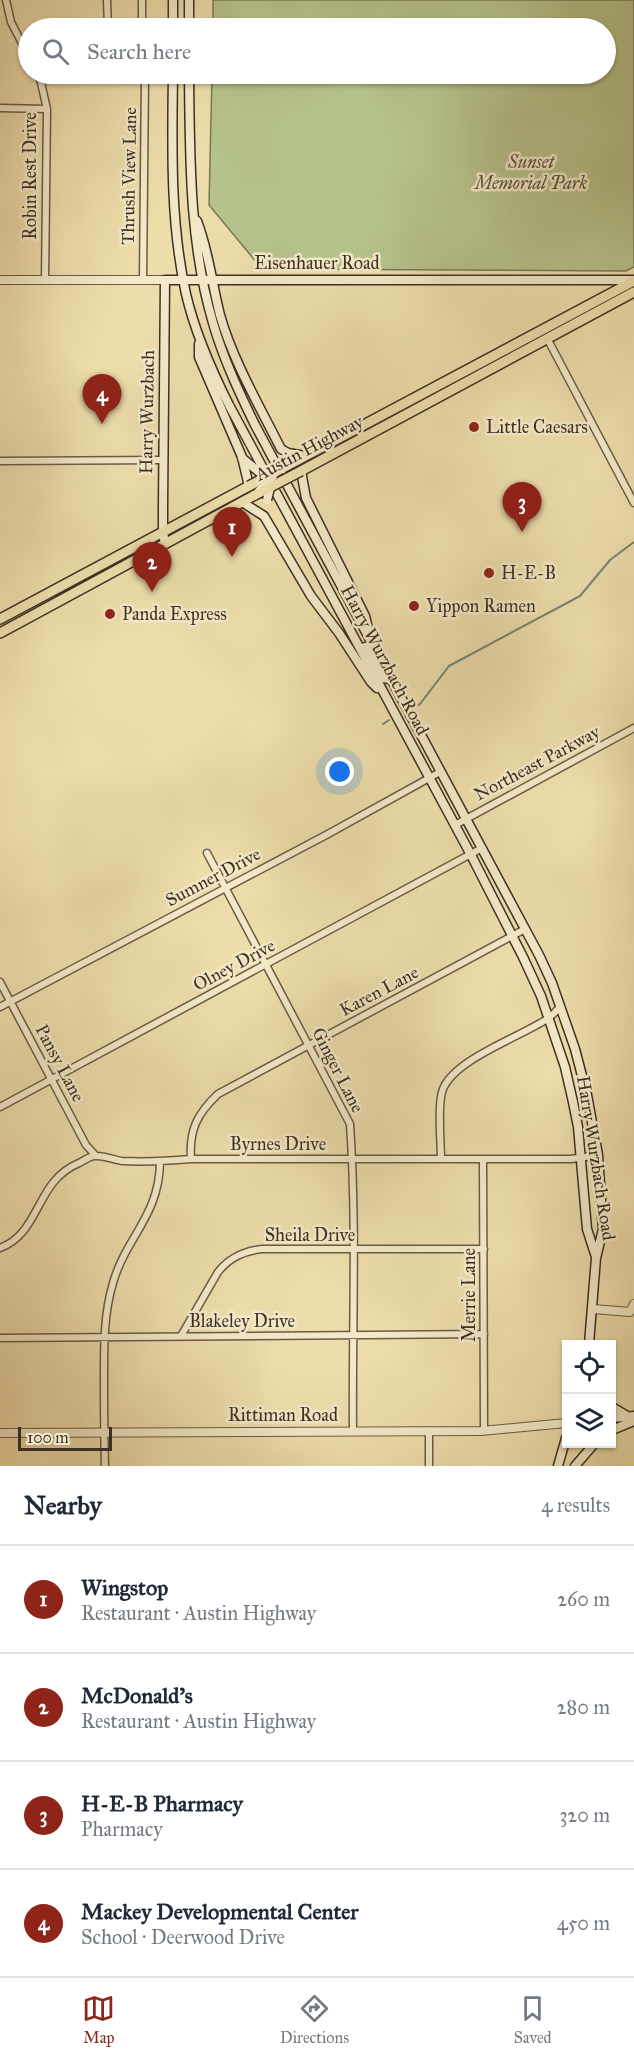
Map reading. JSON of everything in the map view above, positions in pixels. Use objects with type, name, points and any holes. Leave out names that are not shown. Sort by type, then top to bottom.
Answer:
[{"type":"main road","points":[[173,0],[173,18]]},
{"type":"main road","points":[[189,0],[189,18]]},
{"type":"main road","name":"Harry Wurzbach Road","points":[[173,84],[174,207],[183,279],[198,335],[229,405],[471,855],[541,996],[565,1067],[578,1127],[587,1229],[596,1258]]},
{"type":"main road","name":"Harry Wurzbach Road","points":[[189,84],[193,212],[202,279],[217,335],[250,416],[525,929],[552,983],[560,1007],[582,1077],[598,1155],[603,1230],[596,1258],[589,1340]]},
{"type":"main road","points":[[193,212],[201,232],[221,315],[233,348],[281,449],[288,453],[305,456]]},
{"type":"main road","name":"Eisenhauer Road","points":[[165,280],[634,281]]},
{"type":"main road","name":"Harry Wurzbach","points":[[165,280],[163,460],[165,544]]},
{"type":"main road","name":"Austin Highway","points":[[0,633],[255,495],[305,456],[634,281]]},
{"type":"main road","name":"Austin Highway","points":[[0,619],[253,484],[301,471],[634,292]]},
{"type":"main road","points":[[198,335],[199,357],[253,484]]},
{"type":"main road","points":[[328,456],[333,450],[364,434],[359,427]]},
{"type":"main road","points":[[264,516],[281,449]]},
{"type":"main road","points":[[242,457],[260,472],[290,486],[306,498]]},
{"type":"main road","points":[[301,471],[306,498],[365,616],[372,645]]},
{"type":"main road","points":[[242,502],[264,516],[311,596],[342,637],[371,682],[384,694]]},
{"type":"main road","points":[[350,632],[365,647],[382,678],[390,679]]},
{"type":"main road","points":[[616,1409],[632,1418]]},
{"type":"main road","points":[[616,1418],[632,1418]]},
{"type":"main road","points":[[616,1428],[632,1418]]},
{"type":"main road","points":[[558,1466],[564,1448]]},
{"type":"main road","points":[[575,1466],[590,1448]]},
{"type":"street","points":[[6,0],[11,22],[18,36]]},
{"type":"street","points":[[107,0],[108,18]]},
{"type":"street","points":[[142,0],[142,18]]},
{"type":"street","name":"Robin Rest Drive","points":[[41,84],[47,109],[45,280]]},
{"type":"street","name":"Thrush View Lane","points":[[143,279],[145,84]]},
{"type":"street","points":[[0,108],[47,109]]},
{"type":"street","name":"Eisenhauer Road","points":[[0,280],[165,280]]},
{"type":"street","points":[[548,340],[634,503]]},
{"type":"street","points":[[0,461],[163,460]]},
{"type":"street","name":"Northeast Parkway","points":[[455,825],[634,728]]},
{"type":"street","name":"Sumner Drive","points":[[0,1007],[440,772]]},
{"type":"street","name":"Olney Drive","points":[[0,1107],[482,848]]},
{"type":"street","name":"Ginger Lane","points":[[207,853],[350,1124],[352,1431]]},
{"type":"street","name":"Karen Lane","points":[[191,1159],[190,1139],[197,1118],[209,1103],[224,1091],[525,929]]},
{"type":"street","name":"Pansy Lane","points":[[0,982],[87,1145],[96,1155]]},
{"type":"street","points":[[441,1159],[441,1100],[442,1090],[449,1078],[478,1056],[548,1019],[560,1007]]},
{"type":"street","points":[[0,1248],[15,1240],[22,1233],[52,1181],[60,1173],[96,1155]]},
{"type":"street","name":"Byrnes Drive","points":[[96,1155],[122,1161],[160,1161],[191,1159],[483,1159],[598,1155]]},
{"type":"street","name":"Merrie Lane","points":[[483,1159],[484,1431]]},
{"type":"street","points":[[105,1466],[107,1304],[113,1281],[153,1204],[158,1186],[160,1161]]},
{"type":"street","name":"Sheila Drive","points":[[181,1336],[218,1272],[225,1263],[240,1253],[262,1250],[483,1249]]},
{"type":"street","points":[[593,1309],[630,1312],[634,1304]]},
{"type":"street","name":"Blakeley Drive","points":[[0,1338],[484,1334]]},
{"type":"street","name":"Rittiman Road","points":[[0,1433],[484,1431],[562,1423]]},
{"type":"street","points":[[429,1431],[429,1466]]},
{"type":"green space","name":"Sunset Memorial Park","points":[[213,0],[634,0],[634,267],[626,271],[262,269],[209,205],[212,84],[616,84],[616,18],[213,18]]},
{"type":"waterway","points":[[416,706],[420,704],[449,666],[580,596],[610,560],[634,542]]},
{"type":"waterway","points":[[383,724],[389,720]]},
{"type":"place","name":"Mackey Developmental Center","points":[[102,424]]},
{"type":"place","name":"Little Caesars","points":[[474,427]]},
{"type":"place","name":"H-E-B Pharmacy","points":[[522,532]]},
{"type":"place","name":"Wingstop","points":[[232,557]]},
{"type":"place","name":"H-E-B","points":[[489,573]]},
{"type":"place","name":"McDonald's","points":[[152,592]]},
{"type":"place","name":"Yippon Ramen","points":[[414,606]]},
{"type":"place","name":"Panda Express","points":[[110,614]]}]
